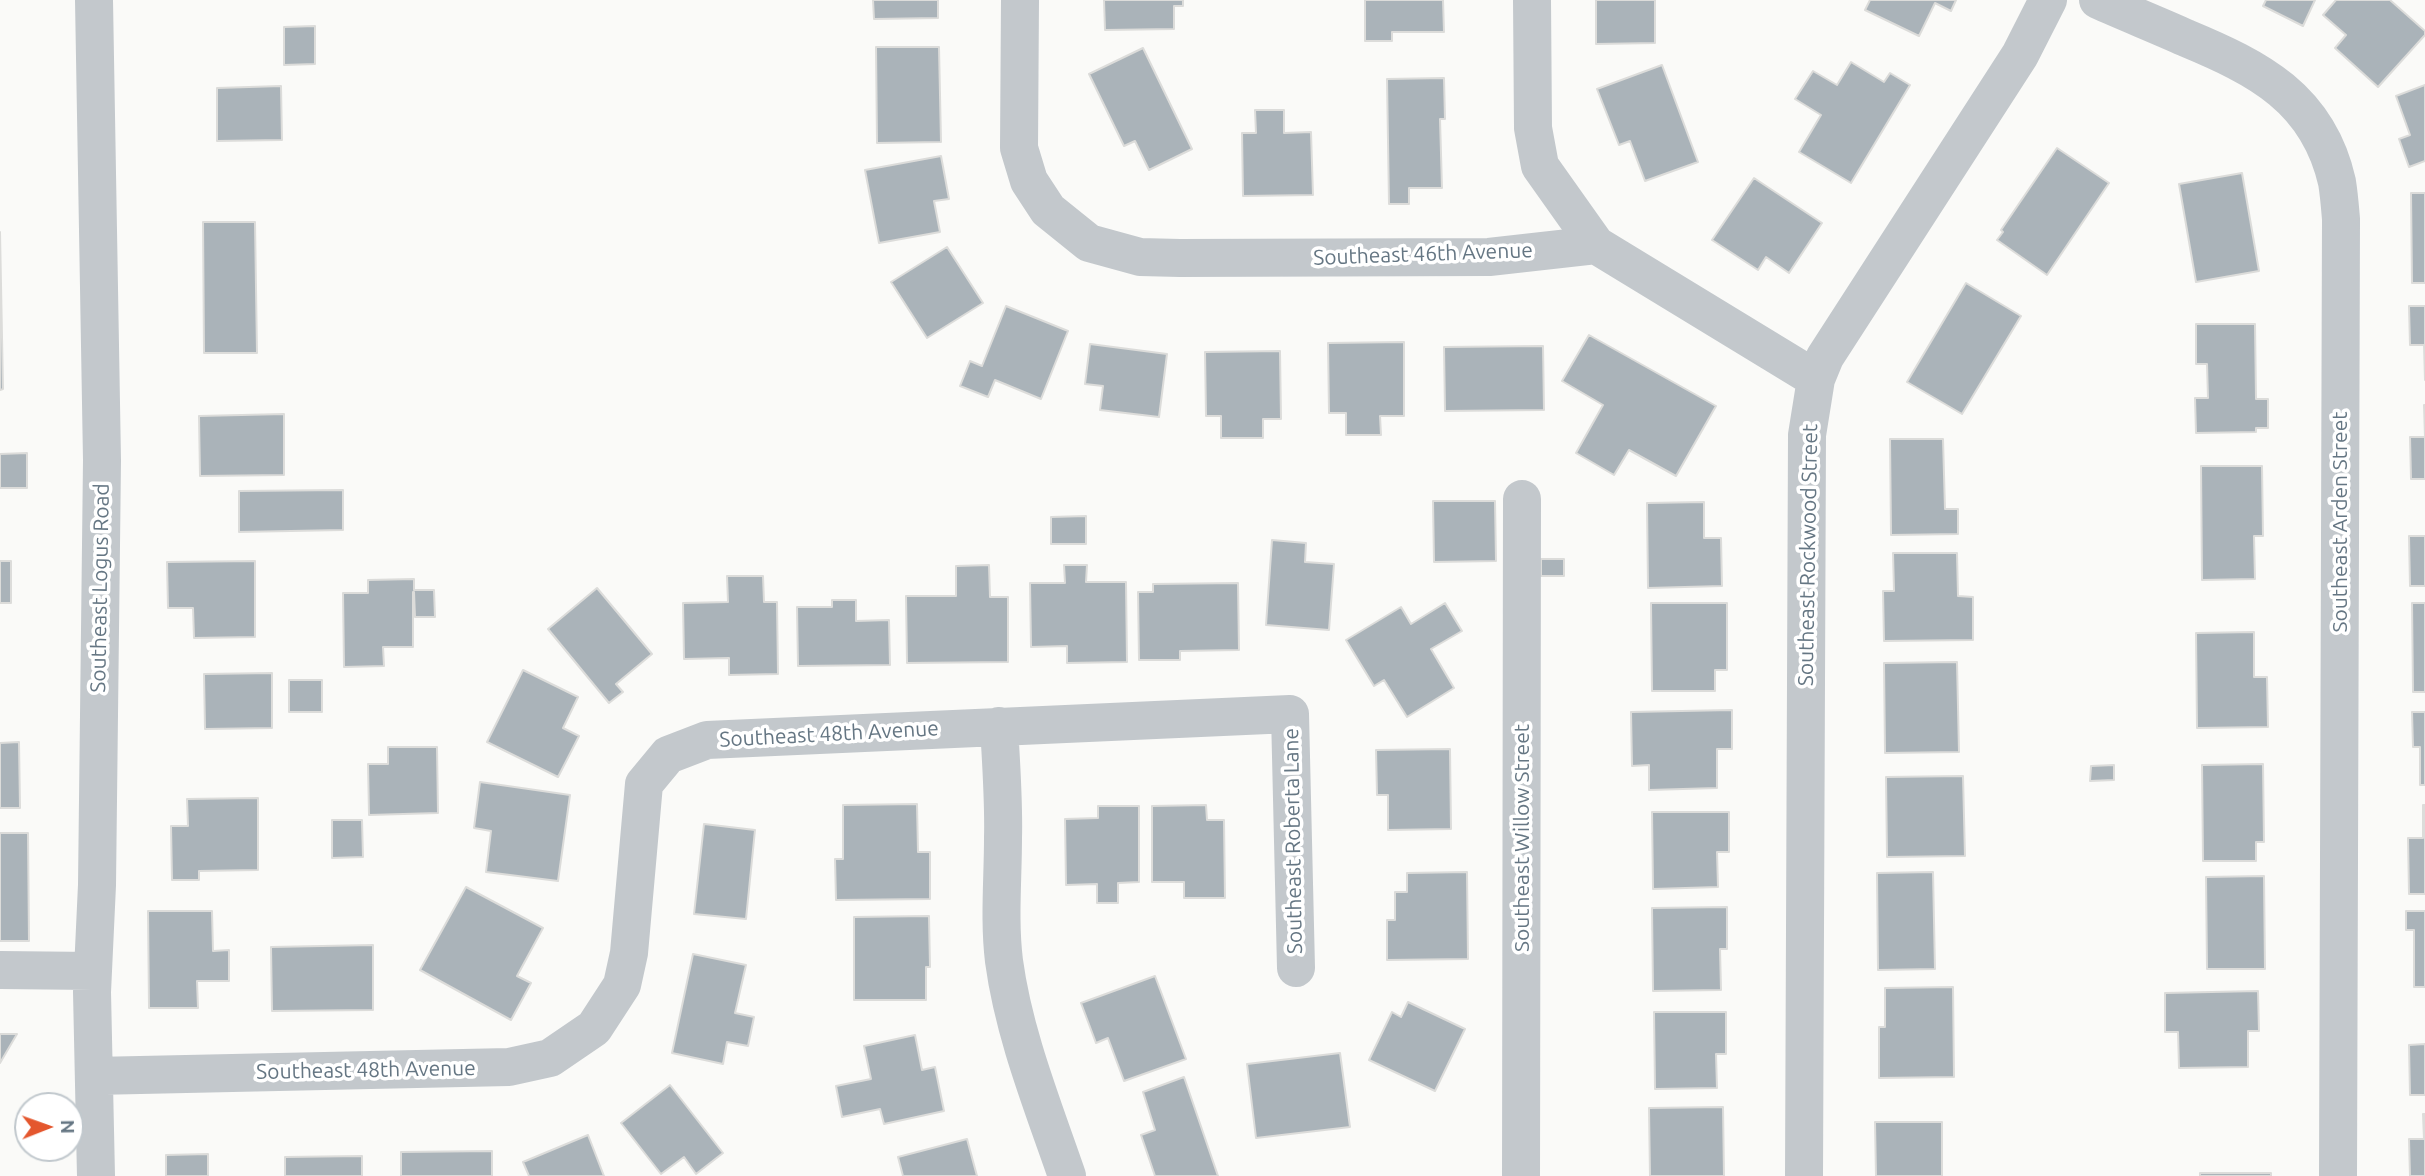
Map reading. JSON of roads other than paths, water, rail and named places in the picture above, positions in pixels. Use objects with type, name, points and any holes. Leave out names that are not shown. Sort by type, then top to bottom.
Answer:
[{"type":"street","name":"Southeast Logus Road","points":[[94,0],[102,460],[97,885],[93,971],[96,1176]]},
{"type":"street","name":"Southeast 46th Avenue","points":[[1020,0],[1019,148],[1030,181],[1048,210],[1089,243],[1140,257],[1489,257],[1596,245]]},
{"type":"street","points":[[1532,0],[1533,128],[1540,166],[1596,245],[1816,379]]},
{"type":"street","name":"Southeast Rockwood Street","points":[[1804,1176],[1807,435],[1816,379],[1825,357],[2020,55],[2048,0]]},
{"type":"street","name":"Southeast Arden Street","points":[[2098,0],[2236,59],[2266,76],[2292,99],[2311,123],[2327,153],[2337,182],[2341,219],[2338,1176]]},
{"type":"street","name":"Southeast Willow Street","points":[[1521,1176],[1522,499]]},
{"type":"street","name":"Southeast 48th Avenue","points":[[94,1076],[509,1067],[550,1058],[594,1028],[622,985],[629,953],[644,784],[667,755],[707,740],[1290,714]]},
{"type":"street","name":"Southeast Roberta Lane","points":[[1290,714],[1296,968]]},
{"type":"street","points":[[999,726],[1003,837],[1000,917],[1004,962],[1030,1066],[1067,1176]]},
{"type":"street","points":[[0,970],[93,971]]}]
